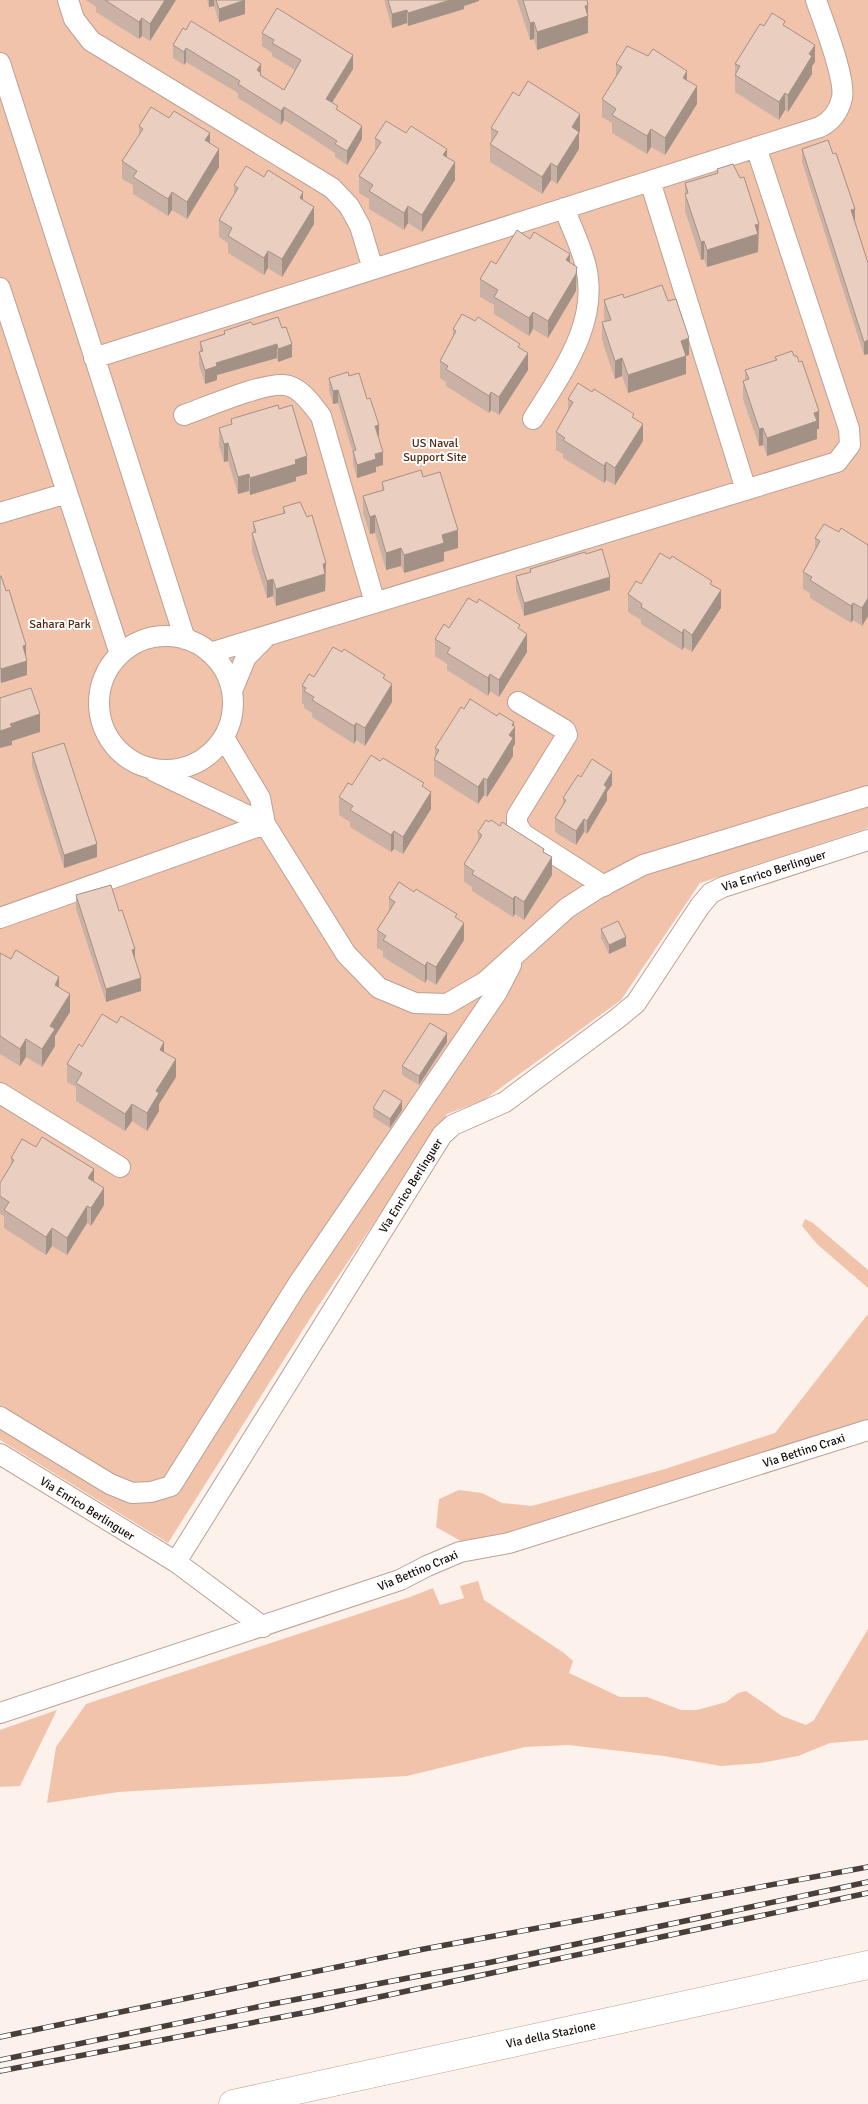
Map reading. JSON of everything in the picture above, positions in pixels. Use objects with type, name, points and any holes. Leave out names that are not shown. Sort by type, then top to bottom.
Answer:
[{"type":"street","points":[[68,0],[74,20],[91,41],[332,188],[350,206],[360,226],[373,269]]},
{"type":"street","points":[[94,358],[820,128],[828,123],[837,113],[843,97],[842,82],[816,0]]},
{"type":"street","points":[[0,63],[185,639]]},
{"type":"street","points":[[210,653],[837,462],[850,445],[849,429],[756,147]]},
{"type":"street","points":[[650,181],[746,490]]},
{"type":"street","points":[[533,419],[570,359],[580,337],[588,311],[589,285],[585,263],[564,208]]},
{"type":"street","points":[[0,288],[120,654]]},
{"type":"street","points":[[184,415],[263,387],[285,385],[304,395],[321,416],[375,603]]},
{"type":"street","points":[[0,513],[67,493]]},
{"type":"street","points":[[232,691],[246,657],[268,635]]},
{"type":"street","points":[[138,764],[157,770],[176,770],[195,764],[212,753],[224,738],[231,723],[234,707],[232,691],[225,670],[210,653],[185,639],[162,636],[140,642],[120,654],[107,672],[100,692],[100,714],[107,734],[120,752],[138,764],[265,824]]},
{"type":"street","points":[[518,702],[565,730],[567,735],[517,816],[517,824],[523,834],[604,886]]},
{"type":"street","points":[[224,738],[260,798],[265,824],[346,954],[379,988],[415,1003],[447,1004],[485,982],[567,908],[644,865],[868,796]]},
{"type":"street","points":[[0,918],[265,824]]},
{"type":"street","name":"Via Enrico Berlinguer","points":[[176,1562],[442,1135],[453,1126],[506,1102],[630,1008],[636,1002],[700,906],[711,893],[723,887],[868,840]]},
{"type":"street","points":[[0,1417],[110,1484],[132,1493],[151,1492],[171,1486],[298,1284],[497,992],[516,954]]},
{"type":"street","points":[[0,1093],[120,1167]]},
{"type":"street","name":"Via Bettino Craxi","points":[[0,1713],[400,1580],[460,1552],[509,1544],[868,1430]]},
{"type":"street","name":"Via Enrico Berlinguer","points":[[0,1454],[176,1562],[262,1627]]},
{"type":"street","name":"Via della Stazione","points":[[233,2104],[868,1965]]},
{"type":"green space","name":"US Naval Support Site","points":[[0,0],[868,0],[868,828],[700,883],[621,1000],[484,1100],[447,1114],[311,1317],[168,1543],[0,1440]]},
{"type":"green space","points":[[805,1219],[813,1223],[868,1270],[868,1288],[817,1244],[802,1226]]},
{"type":"green space","points":[[868,1314],[868,1421],[491,1541],[461,1541],[436,1527],[439,1499],[459,1490],[482,1493],[502,1503],[532,1506],[665,1469],[775,1433]]},
{"type":"green space","points":[[478,1581],[484,1600],[564,1653],[573,1661],[569,1673],[620,1697],[647,1697],[681,1710],[697,1710],[726,1702],[738,1693],[746,1691],[782,1716],[806,1725],[814,1720],[868,1629],[868,1740],[830,1743],[798,1756],[761,1763],[721,1766],[664,1756],[568,1745],[525,1747],[407,1776],[118,1792],[47,1803],[56,1747],[86,1704],[433,1588],[440,1605],[464,1598],[460,1586]]},
{"type":"green space","points":[[57,1710],[20,1786],[0,1787],[0,1730]]},
{"type":"building","points":[[105,0],[165,0],[150,24],[142,18],[139,22]]},
{"type":"building","points":[[216,0],[245,0],[219,9]]},
{"type":"building","points":[[388,0],[450,0],[408,13],[407,10],[392,14]]},
{"type":"building","points":[[523,0],[587,0],[588,5],[585,6],[588,16],[537,32],[534,22],[530,23]]},
{"type":"building","points":[[277,8],[353,55],[326,99],[338,106],[336,109],[362,126],[347,151],[335,144],[337,141],[284,107],[281,111],[238,84],[240,81],[186,48],[184,52],[173,45],[183,28],[186,30],[191,21],[261,64],[257,70],[261,73],[260,75],[284,90],[301,60],[272,43],[274,40],[262,33]]},
{"type":"building","points":[[772,13],[785,21],[783,25],[815,45],[809,54],[812,56],[788,95],[785,93],[779,102],[735,75],[740,66],[735,64],[760,24],[764,26]]},
{"type":"building","points":[[627,46],[648,56],[653,49],[687,71],[683,78],[697,86],[665,138],[651,129],[647,136],[612,115],[616,109],[602,99],[622,67],[616,64]]},
{"type":"building","points":[[528,81],[580,114],[572,127],[579,132],[557,167],[551,163],[542,177],[490,144],[498,132],[491,128],[513,92],[519,96]]},
{"type":"building","points":[[151,107],[169,118],[174,111],[210,133],[205,140],[219,149],[187,202],[172,192],[168,199],[133,177],[137,171],[122,161],[143,129],[139,126]]},
{"type":"building","points":[[386,121],[406,133],[411,126],[447,149],[443,155],[455,162],[422,215],[408,206],[404,213],[369,191],[373,185],[359,176],[381,142],[375,138]]},
{"type":"building","points":[[828,140],[833,154],[836,153],[855,209],[851,210],[868,263],[868,340],[864,342],[802,149]]},
{"type":"building","points":[[733,164],[740,178],[744,177],[759,224],[755,225],[758,234],[707,250],[704,241],[701,242],[685,194],[688,193],[685,183],[718,173],[717,169]]},
{"type":"building","points":[[246,166],[264,177],[268,170],[303,192],[300,198],[314,207],[282,259],[268,251],[264,258],[228,236],[232,228],[219,220],[238,188],[234,185]]},
{"type":"building","points":[[517,230],[530,239],[534,232],[570,254],[566,260],[577,267],[576,274],[548,321],[533,312],[529,318],[494,297],[498,290],[480,279],[491,261],[496,264]]},
{"type":"building","points":[[662,285],[668,301],[676,299],[689,338],[681,341],[686,356],[628,375],[622,358],[615,361],[602,322],[611,320],[604,300],[623,294],[624,298]]},
{"type":"building","points":[[462,314],[475,321],[478,317],[520,344],[518,347],[528,353],[499,397],[491,392],[489,396],[446,369],[448,366],[440,361],[456,331],[453,329]]},
{"type":"building","points":[[278,317],[282,328],[286,327],[292,344],[278,349],[277,344],[216,363],[217,366],[205,370],[199,352],[203,351],[200,342],[225,334],[224,331],[251,322],[253,325]]},
{"type":"building","points":[[792,351],[794,356],[797,356],[799,362],[802,361],[819,411],[814,413],[817,421],[767,438],[763,428],[759,429],[743,381],[749,379],[745,370],[777,360],[775,357]]},
{"type":"building","points":[[348,372],[349,376],[359,373],[367,399],[370,398],[379,425],[375,426],[383,452],[375,454],[376,459],[357,465],[353,451],[356,450],[338,390],[333,391],[329,378]]},
{"type":"building","points":[[578,383],[592,392],[594,389],[634,414],[632,417],[643,424],[615,468],[606,462],[604,466],[563,440],[565,438],[556,432],[573,402],[568,399]]},
{"type":"building","points":[[278,405],[279,409],[292,405],[307,456],[295,460],[296,464],[250,478],[249,474],[238,477],[228,443],[224,444],[219,428],[232,424],[231,419]]},
{"type":"building","points":[[421,470],[423,477],[440,472],[458,530],[442,535],[444,543],[404,555],[401,548],[386,553],[375,515],[370,517],[363,496],[384,490],[382,482]]},
{"type":"building","points":[[300,502],[307,517],[312,515],[326,563],[323,564],[325,574],[276,589],[273,579],[267,581],[252,533],[256,532],[253,522],[285,513],[283,507]]},
{"type":"building","points":[[824,524],[839,532],[841,528],[868,545],[868,598],[862,608],[853,603],[851,606],[810,580],[812,577],[803,572],[820,541],[815,538]]},
{"type":"building","points":[[602,549],[610,577],[524,603],[516,576],[531,572],[530,569],[585,552],[586,554]]},
{"type":"building","points":[[660,553],[670,559],[672,556],[712,581],[710,584],[721,590],[692,635],[684,629],[682,633],[641,607],[642,604],[628,594],[636,581],[641,584]]},
{"type":"building","points":[[0,576],[6,591],[9,590],[26,645],[23,646],[27,661],[1,669],[0,667]]},
{"type":"building","points":[[468,598],[477,603],[479,599],[520,625],[518,628],[527,634],[499,680],[490,674],[488,678],[447,653],[450,648],[435,639],[444,624],[449,628]]},
{"type":"building","points":[[333,647],[342,652],[344,649],[385,675],[383,678],[392,684],[365,728],[356,723],[354,726],[312,700],[314,697],[304,691],[306,688],[302,686],[309,674],[314,677]]},
{"type":"building","points":[[31,688],[40,714],[10,724],[12,727],[0,731],[0,698]]},
{"type":"building","points":[[470,699],[497,716],[499,713],[514,722],[512,725],[515,727],[509,735],[513,738],[487,780],[484,778],[478,787],[434,759],[439,750],[435,748],[461,707],[464,709]]},
{"type":"building","points":[[64,743],[97,844],[64,855],[32,753]]},
{"type":"building","points":[[371,755],[380,761],[383,758],[424,783],[422,786],[431,792],[403,837],[394,831],[391,835],[350,810],[353,806],[339,797],[348,783],[352,785]]},
{"type":"building","points":[[592,759],[612,772],[604,785],[607,787],[587,821],[584,819],[576,831],[555,818],[566,800],[563,798],[578,775],[581,777]]},
{"type":"building","points":[[486,820],[489,822],[491,820],[500,826],[502,822],[544,849],[543,852],[552,857],[524,902],[515,896],[513,899],[472,874],[474,871],[464,864],[482,835],[478,832]]},
{"type":"building","points":[[399,882],[414,892],[416,889],[457,914],[455,917],[464,923],[436,967],[427,962],[425,966],[383,940],[386,936],[377,930],[395,902],[389,898]]},
{"type":"building","points":[[111,885],[119,911],[122,910],[135,949],[132,950],[141,978],[106,989],[76,895]]},
{"type":"building","points":[[618,921],[626,937],[609,945],[601,929]]},
{"type":"building","points":[[16,950],[59,977],[55,985],[70,994],[50,1026],[55,1029],[42,1049],[26,1039],[20,1049],[0,1036],[0,953],[11,959]]},
{"type":"building","points":[[102,1014],[117,1023],[121,1016],[164,1042],[160,1050],[176,1059],[156,1091],[159,1093],[147,1113],[132,1104],[125,1114],[76,1083],[82,1073],[67,1064],[79,1044],[82,1047]]},
{"type":"building","points":[[430,1023],[447,1033],[419,1076],[402,1066]]},
{"type":"building","points":[[384,1090],[402,1101],[390,1119],[373,1108]]},
{"type":"building","points":[[42,1137],[94,1169],[88,1178],[104,1188],[91,1208],[87,1206],[67,1238],[52,1228],[46,1237],[4,1210],[9,1202],[0,1196],[0,1183],[14,1160],[11,1158],[22,1139],[36,1147]]},
{"type":"railway","points":[[0,2037],[424,1949],[868,1867]]},
{"type":"railway","points":[[0,2060],[267,2005],[492,1962],[868,1882]]},
{"type":"railway","points":[[0,2071],[313,2011],[868,1893]]},
{"type":"park label","name":"Sahara Park","points":[[60,624]]}]
